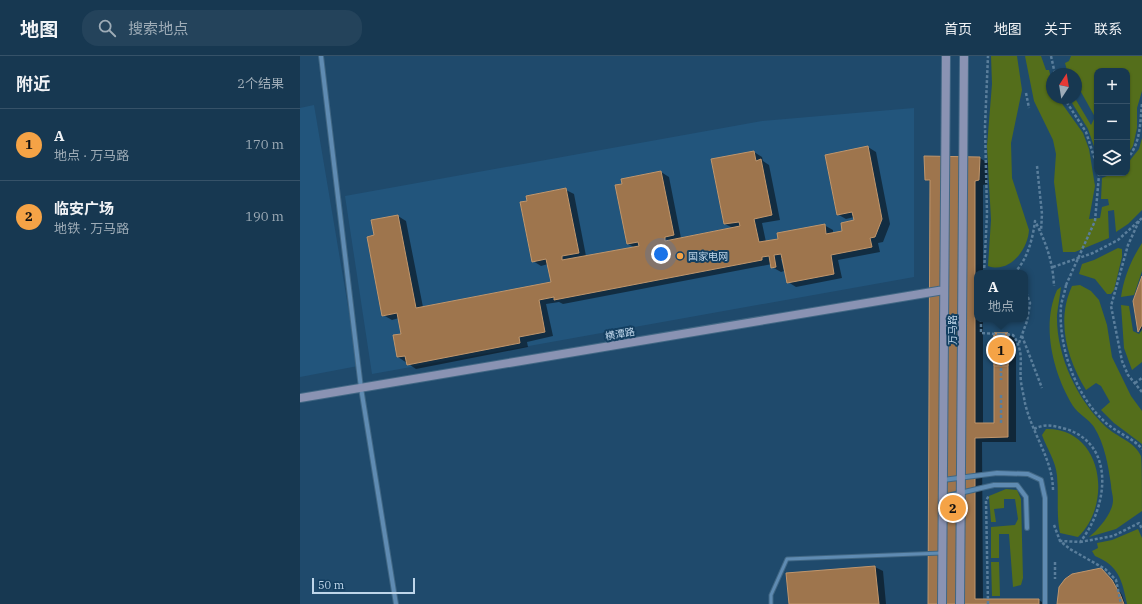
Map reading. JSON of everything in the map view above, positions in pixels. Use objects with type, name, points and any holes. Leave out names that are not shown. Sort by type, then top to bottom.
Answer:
[{"type":"main road","name":"万马路","points":[[942,604],[946,56]]},
{"type":"main road","name":"万马路","points":[[960,604],[964,56]]},
{"type":"main road","name":"横潭路","points":[[300,398],[944,290]]},
{"type":"street","points":[[321,56],[361,388],[396,604]]},
{"type":"street","points":[[943,480],[997,473],[1028,474],[1041,480],[1045,498],[1045,604]]},
{"type":"street","points":[[943,497],[994,485],[1018,485],[1026,497],[1027,528]]},
{"type":"lane","points":[[771,604],[771,595],[787,559],[942,553]]},
{"type":"path","points":[[984,270],[986,214],[985,126],[988,56]]},
{"type":"path","points":[[1051,56],[1054,68]]},
{"type":"path","points":[[1026,93],[1029,108]]},
{"type":"path","points":[[1130,154],[1135,147],[1140,131],[1142,103]]},
{"type":"path","points":[[1068,104],[1086,132],[1094,157]]},
{"type":"path","points":[[1037,166],[1042,214],[1041,232]]},
{"type":"path","points":[[1099,176],[1095,221],[1066,285],[1061,306],[1062,333],[1068,361],[1077,383],[1090,403],[1104,422],[1140,445],[1142,449]]},
{"type":"path","points":[[1142,218],[1128,245],[1111,306],[1122,361],[1128,375],[1142,392]]},
{"type":"path","points":[[1017,270],[1026,255],[1035,221],[1041,232],[1054,267],[1054,286]]},
{"type":"path","points":[[1054,267],[1093,253],[1118,240],[1139,222]]},
{"type":"path","points":[[1028,297],[1030,303],[1028,311]]},
{"type":"path","points":[[981,322],[981,333],[1013,335],[1018,343],[1022,356],[1021,381],[1026,405],[1049,465],[1053,481],[1054,495]]},
{"type":"path","points":[[1018,343],[1022,336],[1025,322]]},
{"type":"path","points":[[1001,334],[1001,380]]},
{"type":"path","points":[[1022,336],[1042,388]]},
{"type":"path","points":[[1135,383],[1142,378]]},
{"type":"path","points":[[1001,396],[1001,423]]},
{"type":"path","points":[[1034,429],[1042,425],[1054,426],[1072,431],[1091,444],[1099,461],[1102,471],[1102,494],[1096,515],[1088,532],[1080,542]]},
{"type":"path","points":[[988,604],[986,501],[994,485]]},
{"type":"path","points":[[1054,520],[1060,541],[1070,549],[1105,569],[1116,580],[1121,604]]},
{"type":"path","points":[[1060,541],[1080,542],[1113,536],[1141,522],[1142,528]]},
{"type":"shaded area","points":[[314,105],[358,366],[300,377],[300,108]]},
{"type":"shaded area","points":[[914,108],[914,277],[372,374],[345,196],[762,121]]},
{"type":"green space","points":[[991,56],[1017,56],[1022,90],[1011,143],[1012,178],[1029,230],[1025,245],[1016,258],[1004,266],[996,268],[988,266],[991,220],[987,146],[992,84]]},
{"type":"green space","points":[[1025,56],[1041,56],[1046,70],[1046,104],[1062,104],[1083,133],[1089,149],[1095,186],[1089,219],[1100,218],[1102,207],[1109,205],[1108,199],[1101,199],[1102,178],[1107,176],[1130,176],[1130,160],[1139,149],[1142,138],[1142,210],[1128,224],[1116,232],[1114,210],[1108,211],[1109,238],[1075,252],[1063,252],[1054,182],[1056,154],[1053,140],[1034,101]]},
{"type":"green space","points":[[1071,56],[1142,56],[1142,91],[1137,108],[1137,128],[1133,146],[1130,150],[1130,68],[1094,68],[1094,115],[1082,94],[1082,68],[1066,68],[1065,63],[1069,61]]},
{"type":"green space","points":[[1073,104],[1078,104],[1091,125],[1094,119],[1094,146],[1088,129]]},
{"type":"green space","points":[[1142,243],[1142,271],[1134,295],[1121,297],[1128,269]]},
{"type":"green space","points":[[1118,248],[1122,249],[1122,257],[1114,290],[1111,294],[1107,294],[1095,279],[1079,274],[1082,264],[1094,260]]},
{"type":"green space","points":[[1080,285],[1091,291],[1099,300],[1107,325],[1112,357],[1131,396],[1142,411],[1142,444],[1114,423],[1101,410],[1110,402],[1101,386],[1096,383],[1086,390],[1074,366],[1069,353],[1064,326],[1067,299],[1072,286]]},
{"type":"green space","points":[[1061,287],[1057,315],[1058,330],[1060,346],[1070,376],[1086,404],[1096,416],[1110,431],[1135,447],[1141,456],[1142,511],[1116,529],[1089,537],[1101,526],[1108,516],[1111,510],[1113,498],[1107,463],[1098,434],[1092,424],[1073,406],[1060,379],[1055,364],[1050,334],[1050,319],[1052,304],[1057,290]]},
{"type":"green space","points":[[1121,305],[1129,306],[1133,331],[1139,334],[1142,330],[1142,362],[1132,370],[1124,348]]},
{"type":"green space","points":[[1046,429],[1065,432],[1080,441],[1090,454],[1096,470],[1098,488],[1096,506],[1089,523],[1078,537],[1060,533],[1058,519],[1058,483],[1056,471],[1042,435]]},
{"type":"green space","points":[[1006,489],[1017,490],[1021,499],[1023,578],[1021,585],[1013,587],[1009,534],[999,534],[999,558],[991,558],[991,527],[1015,525],[1018,519],[1015,499],[1004,499],[1004,508],[994,509],[996,522],[991,522],[989,496]]},
{"type":"green space","points":[[1138,529],[1142,538],[1142,604],[1127,604],[1118,575],[1109,564],[1095,556],[1092,551],[1098,548],[1097,543],[1112,540]]},
{"type":"green space","points":[[991,562],[999,562],[1000,596],[992,596]]},
{"type":"building","name":"国家电网","points":[[868,146],[882,219],[875,237],[870,238],[872,247],[831,255],[834,274],[787,283],[781,254],[774,255],[776,267],[771,268],[769,256],[762,257],[762,260],[554,300],[554,297],[539,300],[545,332],[519,337],[520,343],[407,365],[405,356],[397,357],[393,335],[401,334],[397,313],[382,316],[367,237],[374,235],[371,220],[398,215],[416,308],[551,282],[546,259],[532,262],[520,202],[527,201],[526,196],[566,188],[579,253],[562,256],[562,260],[639,246],[638,242],[627,244],[615,185],[622,184],[621,179],[661,171],[674,235],[665,237],[665,241],[740,226],[739,222],[724,224],[711,159],[754,151],[756,161],[761,159],[772,215],[754,219],[759,242],[778,239],[777,233],[825,224],[826,234],[842,231],[841,223],[854,220],[852,212],[837,215],[825,155]]},
{"type":"building","points":[[924,156],[980,157],[979,180],[975,181],[975,423],[994,423],[994,333],[1008,333],[1008,437],[975,438],[975,599],[1039,599],[1039,604],[928,604],[930,180],[925,180]]},
{"type":"building","points":[[1142,276],[1142,325],[1138,332],[1133,301]]},
{"type":"building","points":[[994,333],[1008,333],[1008,366],[994,366]]},
{"type":"building","points":[[875,566],[879,604],[789,604],[786,573]]},
{"type":"building","points":[[1101,568],[1112,580],[1124,604],[1057,604],[1059,587],[1065,579],[1072,574]]},
{"type":"place","name":"国家电网","points":[[680,256]]},
{"type":"place","name":"A","points":[[1001,350]]},
{"type":"place","name":"临安广场","points":[[953,508]]}]
